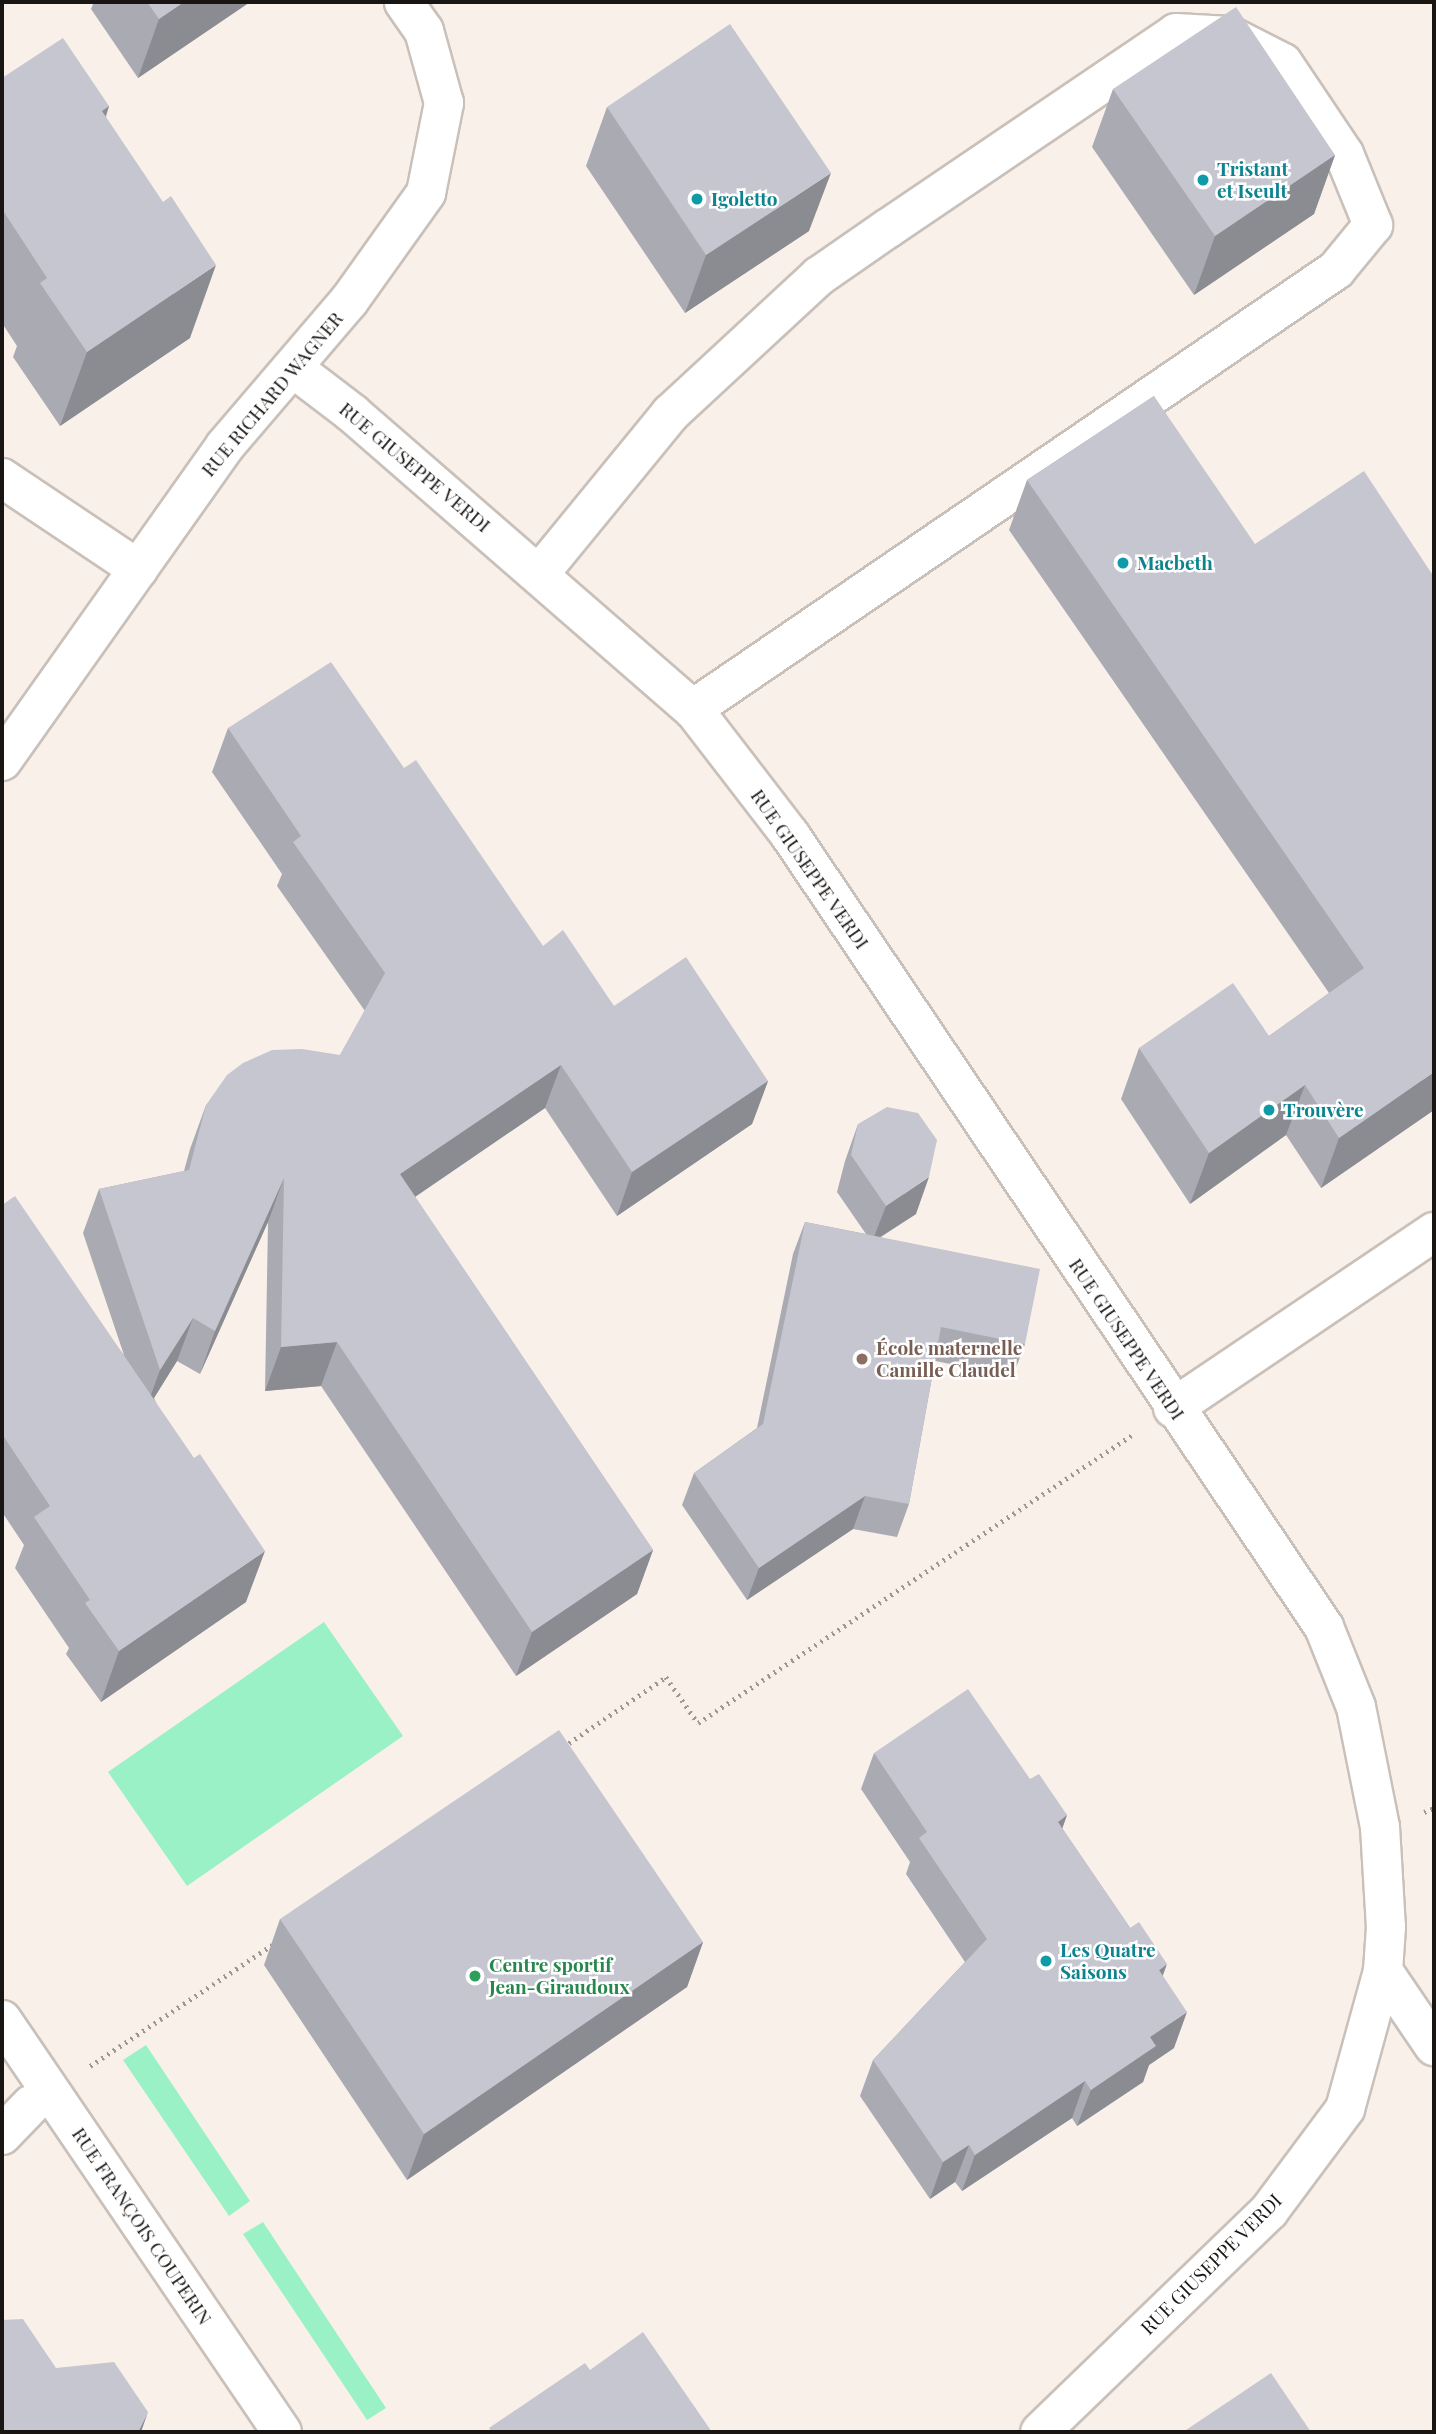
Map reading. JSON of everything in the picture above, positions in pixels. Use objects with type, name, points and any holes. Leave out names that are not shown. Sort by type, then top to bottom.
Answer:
[{"type":"street","name":"RUE RICHARD WAGNER","points":[[2,761],[225,446],[349,301],[425,193],[444,103],[424,31],[404,2]]},
{"type":"street","points":[[540,573],[671,414],[819,276],[1176,33],[1230,36],[1283,63],[1343,154],[1373,225],[1336,270],[693,709]]},
{"type":"street","name":"RUE GIUSEPPE VERDI","points":[[293,368],[352,413],[540,573],[693,709],[790,835],[1172,1408],[1324,1627],[1356,1707],[1380,1827],[1386,1927],[1383,1971],[1345,2109],[1269,2211],[1040,2432]]},
{"type":"street","points":[[2,478],[138,569]]},
{"type":"street","points":[[1172,1408],[1434,1232]]},
{"type":"street","points":[[1383,1971],[1434,2046]]},
{"type":"street","name":"RUE FRANÇOIS COUPERIN","points":[[2,2020],[282,2432]]},
{"type":"street","points":[[2,2135],[31,2105]]},
{"type":"path","points":[[551,1755],[666,1677],[698,1723],[1172,1408]]},
{"type":"path","points":[[82,2071],[275,1943]]},
{"type":"green space","points":[[324,1622],[403,1736],[187,1886],[108,1772]]},
{"type":"green space","points":[[146,2045],[250,2201],[229,2216],[123,2060]]},
{"type":"green space","points":[[263,2222],[386,2408],[367,2420],[243,2234]]},
{"type":"building","points":[[147,2],[184,2],[159,19]]},
{"type":"building","points":[[1236,7],[1335,155],[1215,236],[1113,89]]},
{"type":"building","points":[[730,24],[831,173],[706,255],[607,107]]},
{"type":"building","points":[[63,38],[109,106],[102,111],[163,202],[171,196],[216,265],[87,352],[40,283],[47,278],[2,209],[2,78]]},
{"type":"building","points":[[1154,396],[1255,544],[1364,471],[1434,577],[1434,1072],[1339,1138],[1305,1085],[1209,1153],[1139,1048],[1233,983],[1269,1036],[1364,968],[1027,480]]},
{"type":"building","points":[[331,662],[404,768],[416,760],[543,946],[563,930],[614,1006],[686,957],[768,1081],[632,1172],[561,1065],[400,1174],[653,1550],[532,1632],[337,1342],[281,1347],[284,1178],[215,1331],[193,1318],[160,1370],[99,1189],[189,1170],[206,1105],[227,1075],[243,1063],[272,1050],[302,1049],[340,1055],[385,973],[293,842],[301,836],[228,728]]},
{"type":"building","points":[[887,1107],[918,1113],[937,1140],[929,1177],[886,1206],[851,1155],[858,1124]]},
{"type":"building","points":[[15,1196],[194,1458],[200,1454],[265,1551],[119,1651],[85,1603],[90,1600],[34,1517],[50,1506],[2,1434],[2,1205]]},
{"type":"building","points":[[805,1222],[1040,1269],[1025,1344],[941,1327],[909,1504],[865,1496],[759,1568],[694,1473],[763,1424]]},
{"type":"building","name":"Les Quatre Saisons","points":[[968,1689],[1030,1779],[1039,1774],[1067,1815],[1058,1822],[1130,1928],[1139,1922],[1167,1964],[1159,1970],[1187,2012],[1150,2037],[1156,2046],[1091,2090],[1085,2081],[975,2155],[969,2145],[943,2162],[873,2060],[987,1939],[919,1838],[927,1832],[874,1753]]},
{"type":"building","name":"Centre sportif Jean-Giraudoux","points":[[559,1730],[703,1942],[424,2134],[280,1919]]},
{"type":"building","points":[[23,2319],[56,2368],[114,2362],[148,2412],[138,2432],[2,2432],[2,2320]]},
{"type":"building","points":[[643,2332],[712,2432],[492,2432],[489,2428],[585,2363],[590,2370]]},
{"type":"building","points":[[1271,2373],[1311,2432],[1183,2432]]},
{"type":"place","name":"Tristant et Iseult","points":[[1203,180]]},
{"type":"place","name":"Igoletto","points":[[697,199]]},
{"type":"place","name":"Macbeth","points":[[1123,563]]},
{"type":"place","name":"Trouvère","points":[[1269,1110]]},
{"type":"place","name":"École maternelle Camille Claudel","points":[[862,1359]]},
{"type":"place","name":"Les Quatre Saisons","points":[[1046,1961]]},
{"type":"place","name":"Centre sportif Jean-Giraudoux","points":[[475,1976]]}]
